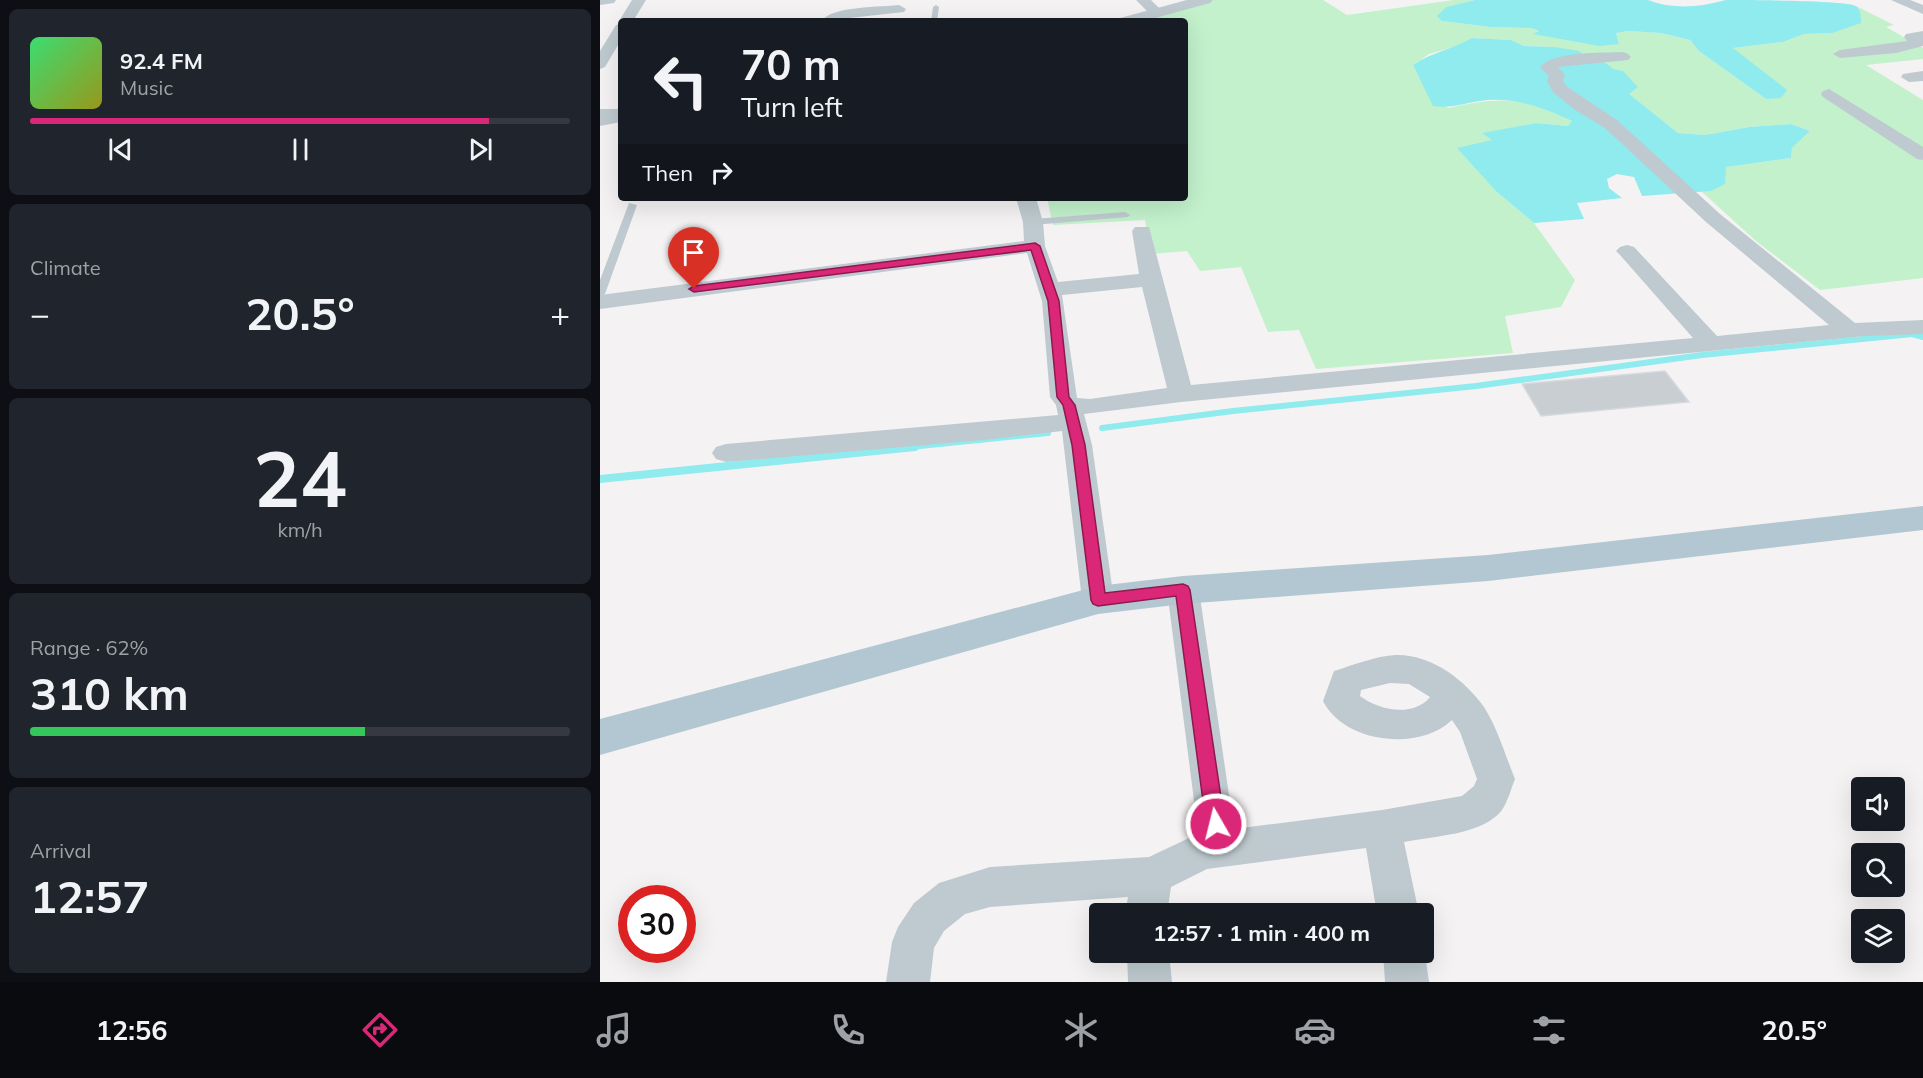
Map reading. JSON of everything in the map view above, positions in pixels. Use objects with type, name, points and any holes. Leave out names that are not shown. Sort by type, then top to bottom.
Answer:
[{"type":"main road","points":[[600,737],[1098,600],[1183,590],[1488,568],[1923,518]]},
{"type":"street","points":[[600,1],[609,0]]},
{"type":"street","points":[[628,18],[639,0]]},
{"type":"street","points":[[1143,0],[1157,13]]},
{"type":"street","points":[[1138,18],[1205,0]]},
{"type":"street","points":[[1899,0],[1923,10]]},
{"type":"street","points":[[832,18],[840,15],[899,9]]},
{"type":"street","points":[[600,64],[618,33]]},
{"type":"street","points":[[1840,54],[1906,47],[1918,43],[1911,37],[1923,35]]},
{"type":"street","points":[[1623,57],[1566,61],[1552,63],[1548,67],[1557,75],[1555,81],[1558,89],[1611,124],[1713,218],[1850,331]]},
{"type":"street","points":[[1829,94],[1923,155]]},
{"type":"street","points":[[600,114],[618,115]]},
{"type":"street","points":[[600,120],[618,116]]},
{"type":"street","points":[[1027,201],[1033,222],[1035,246],[1051,289],[1063,397],[1071,414],[1078,445],[1098,600]]},
{"type":"street","points":[[1142,231],[1151,280],[1181,394]]},
{"type":"street","points":[[600,302],[1035,246]]},
{"type":"street","points":[[1626,251],[1712,345]]},
{"type":"street","points":[[1051,289],[1151,280]]},
{"type":"street","points":[[726,453],[983,432],[1071,414],[1090,407],[1181,394],[1850,331],[1923,327]]},
{"type":"street","points":[[908,982],[913,942],[928,917],[954,897],[990,887],[1149,895],[1212,842],[1216,824],[1183,590]]},
{"type":"street","points":[[1203,851],[1382,828],[1472,812],[1488,798],[1496,779],[1471,719],[1451,695]]},
{"type":"street","points":[[1382,828],[1396,903]]},
{"type":"street","points":[[1149,963],[1150,982]]},
{"type":"street","points":[[1405,963],[1407,982]]},
{"type":"lane","points":[[934,18],[936,7]]},
{"type":"lane","points":[[600,294],[632,205]]},
{"type":"lane","points":[[1033,222],[1125,215]]},
{"type":"green space","points":[[1201,0],[1323,0],[1347,15],[1454,0],[1475,0],[1446,7],[1442,21],[1490,27],[1531,28],[1540,32],[1619,44],[1616,33],[1628,31],[1661,33],[1690,40],[1699,51],[1766,99],[1733,48],[1783,42],[1804,34],[1832,33],[1860,10],[1856,6],[1894,25],[1886,27],[1923,48],[1923,59],[1866,65],[1923,100],[1923,278],[1820,290],[1756,241],[1701,191],[1711,191],[1725,167],[1791,158],[1792,148],[1810,131],[1791,124],[1749,127],[1705,135],[1678,133],[1628,94],[1613,69],[1554,47],[1524,46],[1511,40],[1472,38],[1460,45],[1429,54],[1413,65],[1422,83],[1448,108],[1484,102],[1512,101],[1539,107],[1572,121],[1569,126],[1536,123],[1483,133],[1493,140],[1497,192],[1534,223],[1575,280],[1561,307],[1505,316],[1513,353],[1316,369],[1299,330],[1268,332],[1241,267],[1200,271],[1187,251],[1151,254],[1145,220],[1053,225],[1048,201],[1188,201],[1188,18],[1131,18]]},
{"type":"water","points":[[1475,0],[1648,0],[1677,6],[1726,0],[1833,3],[1858,7],[1861,23],[1832,33],[1804,34],[1783,42],[1733,48],[1787,90],[1781,98],[1766,99],[1699,51],[1690,40],[1661,33],[1628,31],[1616,33],[1619,44],[1600,46],[1533,34],[1539,31],[1531,28],[1490,27],[1442,21],[1437,16],[1446,7]]},
{"type":"water","points":[[1472,38],[1511,40],[1524,46],[1579,51],[1590,60],[1606,63],[1613,69],[1623,71],[1638,87],[1629,94],[1678,133],[1705,135],[1749,127],[1791,124],[1810,131],[1792,148],[1791,158],[1726,167],[1725,184],[1711,191],[1642,196],[1634,177],[1617,174],[1607,179],[1609,188],[1622,198],[1577,203],[1584,219],[1534,223],[1497,192],[1457,148],[1492,140],[1482,133],[1536,123],[1568,126],[1572,121],[1520,102],[1487,100],[1453,106],[1433,106],[1413,65]]},
{"type":"building","points":[[1665,371],[1689,402],[1541,416],[1522,384]]},
{"type":"waterway","points":[[1102,428],[1233,411],[1476,386],[1702,355],[1912,334],[1923,337]]},
{"type":"waterway","points":[[900,448],[1048,433]]},
{"type":"waterway","points":[[600,479],[915,447]]},
{"type":"route","points":[[694,289],[1035,246],[1051,289],[1063,397],[1069,405],[1078,445],[1098,600],[1183,590],[1216,824]]}]
